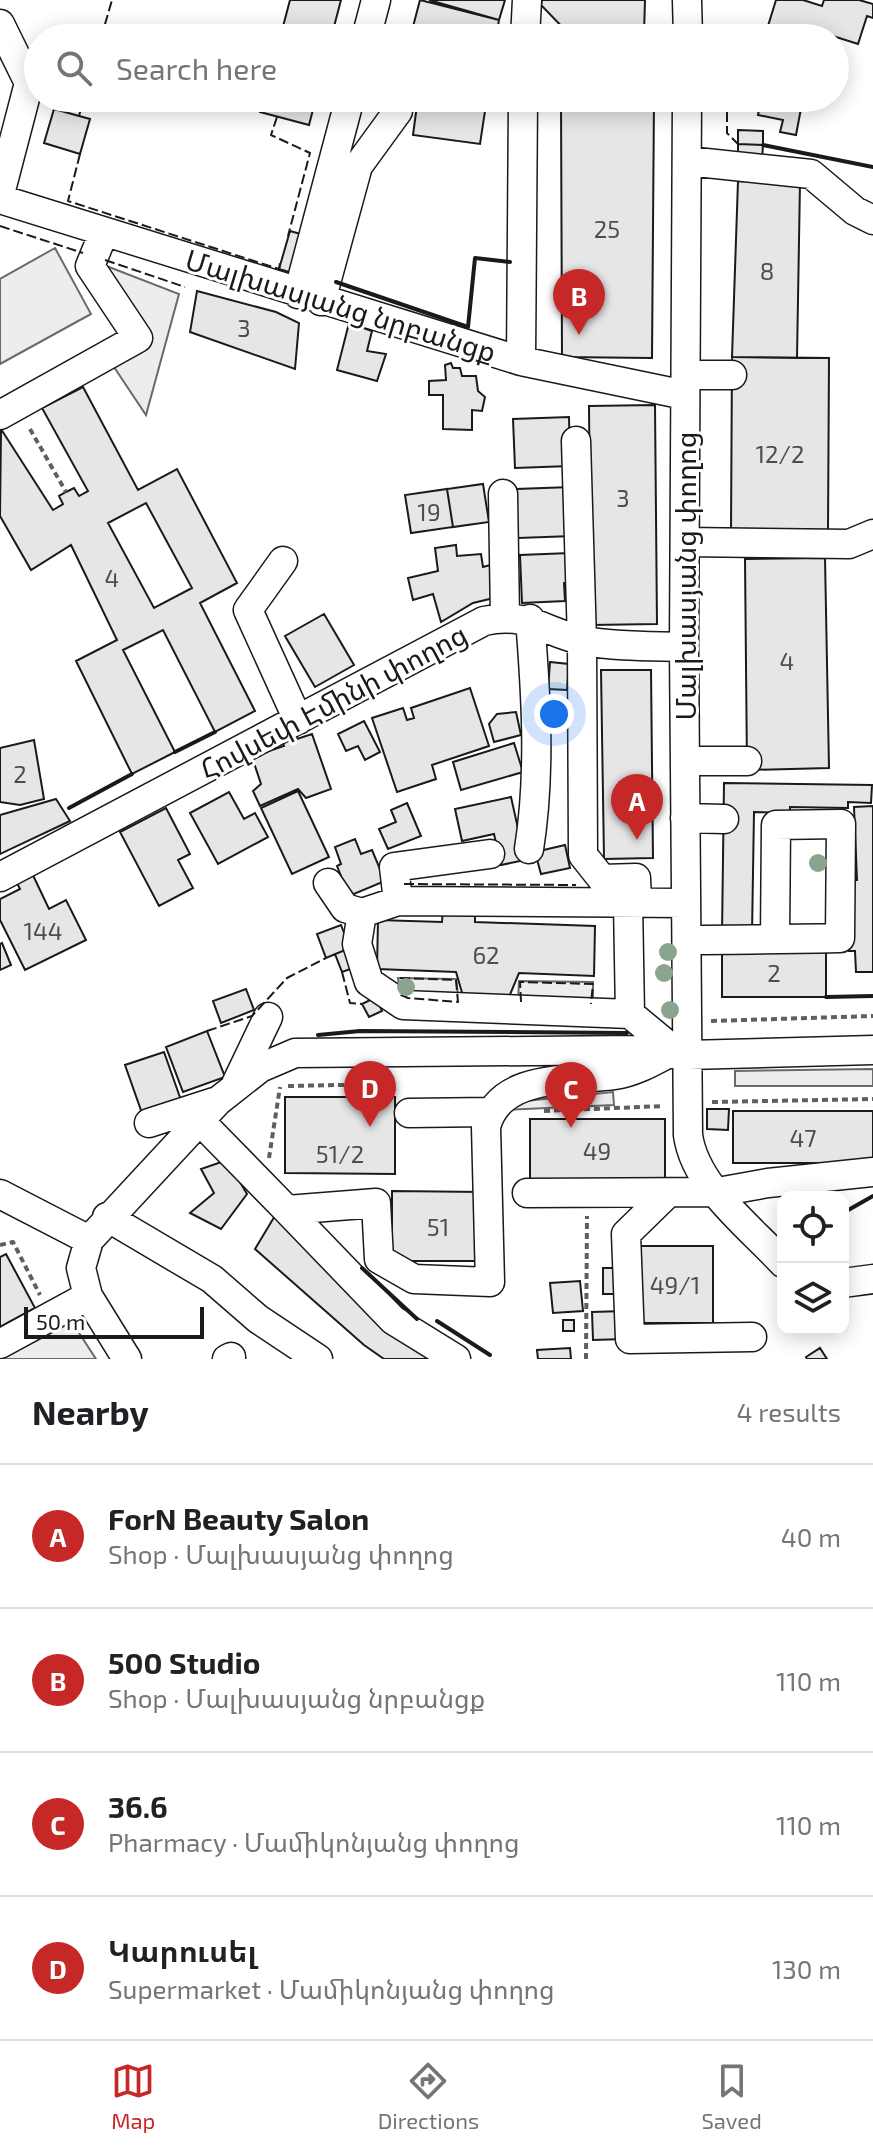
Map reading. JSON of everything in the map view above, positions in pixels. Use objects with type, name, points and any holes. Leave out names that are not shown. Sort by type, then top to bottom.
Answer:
[{"type":"street","points":[[370,24],[376,0]]},
{"type":"street","points":[[526,24],[527,0]]},
{"type":"street","points":[[687,0],[688,24]]},
{"type":"street","points":[[0,24],[24,73]]},
{"type":"street","points":[[0,196],[24,102]]},
{"type":"street","points":[[309,297],[347,112]]},
{"type":"street","points":[[309,297],[358,166],[397,112]]},
{"type":"street","points":[[521,361],[523,112]]},
{"type":"street","name":"Մալխասյանց փողոց","points":[[687,112],[684,647],[687,940],[679,1043],[681,1105],[691,1157],[718,1192],[777,1256]]},
{"type":"street","points":[[687,161],[811,174],[855,211],[873,220]]},
{"type":"street","name":"Մալխասյանց նրբանցք","points":[[0,196],[309,297],[521,361],[686,385],[732,375]]},
{"type":"street","points":[[8,410],[138,338],[90,266],[104,232]]},
{"type":"street","points":[[576,441],[582,641],[583,855],[602,879],[636,878],[632,903],[630,1014]]},
{"type":"street","points":[[503,494],[517,618],[535,683],[533,823],[529,849]]},
{"type":"street","points":[[685,542],[849,544],[873,534]]},
{"type":"street","points":[[283,561],[248,610],[298,720]]},
{"type":"street","points":[[517,618],[582,641],[684,647]]},
{"type":"street","name":"Հովսեփ Էմինի փողոց","points":[[0,877],[484,621],[517,618]]},
{"type":"street","points":[[685,761],[747,761]]},
{"type":"street","points":[[685,818],[724,819]]},
{"type":"street","points":[[687,940],[775,939],[840,938],[841,824],[776,825],[775,939]]},
{"type":"street","points":[[398,901],[394,867],[490,854]]},
{"type":"street","points":[[328,883],[345,908],[362,913],[398,901],[686,903]]},
{"type":"street","points":[[362,913],[357,944],[369,982],[403,1005],[630,1014],[679,1043],[873,1050]]},
{"type":"street","points":[[149,1123],[217,1103],[268,1017]]},
{"type":"street","points":[[127,1359],[88,1296],[81,1268],[89,1240],[107,1217],[217,1103],[260,1068],[303,1051],[636,1050],[679,1043],[873,1039]]},
{"type":"street","points":[[217,1103],[265,1187],[294,1201],[376,1203],[379,1259],[414,1279],[490,1282],[486,1127],[490,1112],[515,1090],[559,1080],[617,1075],[636,1070],[679,1043]]},
{"type":"street","points":[[409,1113],[490,1112]]},
{"type":"street","points":[[527,1193],[718,1192],[768,1183],[873,1172]]},
{"type":"street","points":[[0,1194],[89,1240]]},
{"type":"street","points":[[667,1194],[626,1234],[630,1339],[752,1337]]},
{"type":"street","points":[[294,1201],[393,1320],[456,1359]]},
{"type":"street","points":[[107,1217],[212,1279],[258,1319],[318,1359]]},
{"type":"street","points":[[849,1282],[873,1279]]},
{"type":"street","points":[[0,1344],[88,1296]]},
{"type":"path","points":[[8,410],[66,492]]},
{"type":"path","points":[[679,1043],[873,1016]]},
{"type":"path","points":[[265,1187],[280,1086],[390,1084],[409,1113]]},
{"type":"path","points":[[538,1111],[744,1099],[873,1099]]},
{"type":"path","points":[[586,1359],[587,1194]]},
{"type":"path","points":[[0,1245],[13,1242],[50,1316]]},
{"type":"shaded area","points":[[55,248],[91,314],[0,364],[0,279]]},
{"type":"shaded area","points":[[109,267],[179,294],[146,415],[106,355],[127,346],[96,293]]},
{"type":"shaded area","points":[[398,978],[456,979],[459,1002],[400,996]]},
{"type":"shaded area","points":[[519,981],[593,982],[593,1005],[586,998],[518,1002]]},
{"type":"shaded area","points":[[873,1069],[873,1086],[735,1086],[735,1071]]},
{"type":"shaded area","points":[[613,1092],[614,1105],[504,1110],[515,1102]]},
{"type":"shaded area","points":[[72,1322],[96,1359],[1,1359]]},
{"type":"building","points":[[290,0],[341,0],[335,24],[284,24]]},
{"type":"building","points":[[420,0],[499,20],[498,24],[414,24]]},
{"type":"building","points":[[429,0],[505,0],[499,20]]},
{"type":"building","points":[[542,0],[645,0],[644,24],[559,24],[541,5]]},
{"type":"building","points":[[776,0],[803,0],[822,6],[824,0],[859,0],[873,4],[873,18],[867,16],[858,44],[849,41],[849,24],[769,24]]},
{"type":"building","points":[[53,112],[90,119],[80,154],[44,143]]},
{"type":"building","points":[[260,112],[312,112],[309,125]]},
{"type":"building","points":[[416,112],[485,112],[480,144],[413,135]]},
{"type":"building","points":[[561,112],[654,112],[652,358],[562,357]]},
{"type":"building","points":[[759,112],[800,112],[796,135],[780,132],[783,120],[758,115]]},
{"type":"building","points":[[738,130],[763,131],[763,145],[738,144]]},
{"type":"building","points":[[738,144],[763,145],[762,160],[738,159]]},
{"type":"building","points":[[738,181],[800,183],[797,358],[732,357]]},
{"type":"building","points":[[290,231],[308,236],[296,274],[279,269]]},
{"type":"building","points":[[197,291],[276,312],[299,323],[295,369],[190,332]]},
{"type":"building","points":[[349,323],[372,331],[367,351],[386,354],[377,381],[337,370]]},
{"type":"building","points":[[732,357],[829,358],[828,532],[731,531]]},
{"type":"building","points":[[451,363],[453,368],[460,368],[462,376],[476,376],[478,391],[485,397],[482,411],[472,410],[472,430],[443,429],[443,395],[429,395],[429,381],[446,380],[445,365]]},
{"type":"building","points":[[83,387],[138,490],[177,469],[237,583],[200,603],[255,711],[215,732],[163,630],[123,650],[175,752],[132,774],[76,661],[117,640],[71,545],[31,570],[0,516],[1,429],[53,510],[63,504],[59,496],[66,492],[74,488],[79,496],[88,491],[42,408]],"holes":[[[146,503],[192,588],[154,608],[108,523]]]},
{"type":"building","points":[[655,405],[657,624],[591,625],[589,406]]},
{"type":"building","points":[[569,417],[570,466],[515,468],[513,419]]},
{"type":"building","points":[[483,484],[489,522],[453,527],[447,489]]},
{"type":"building","points":[[571,487],[573,536],[518,538],[516,489]]},
{"type":"building","points":[[447,489],[453,527],[411,533],[405,495]]},
{"type":"building","points":[[456,545],[457,556],[481,554],[483,567],[494,564],[498,597],[473,603],[441,622],[433,594],[413,600],[408,578],[438,571],[435,548]]},
{"type":"building","points":[[570,553],[571,582],[564,583],[565,601],[522,603],[520,555]]},
{"type":"building","points":[[825,558],[829,768],[747,770],[745,559]]},
{"type":"building","points":[[324,614],[354,665],[315,687],[285,636]]},
{"type":"building","points":[[550,662],[569,664],[567,690],[548,689]]},
{"type":"building","points":[[601,670],[651,670],[653,858],[604,859]]},
{"type":"building","points":[[470,688],[489,746],[432,765],[436,779],[397,792],[372,718],[403,708],[407,720],[414,718],[411,708]]},
{"type":"building","points":[[516,712],[521,735],[494,742],[489,724],[497,714]]},
{"type":"building","points":[[364,721],[380,752],[365,760],[358,746],[346,751],[338,734]]},
{"type":"building","points":[[295,732],[297,739],[312,734],[331,789],[306,798],[298,789],[260,806],[253,791],[261,784],[252,757],[284,746],[280,737]]},
{"type":"building","points":[[34,740],[44,799],[20,805],[0,802],[0,748]]},
{"type":"building","points":[[514,743],[523,772],[461,790],[453,762]]},
{"type":"building","points":[[724,783],[872,785],[871,803],[848,802],[848,808],[790,807],[790,813],[754,812],[752,934],[722,934]]},
{"type":"building","points":[[298,791],[329,857],[292,874],[261,808]]},
{"type":"building","points":[[229,792],[244,819],[255,813],[268,837],[218,864],[190,813]]},
{"type":"building","points":[[511,797],[525,860],[501,865],[494,834],[462,841],[455,809]]},
{"type":"building","points":[[56,799],[70,821],[0,854],[0,815]]},
{"type":"building","points":[[407,803],[421,836],[388,849],[379,829],[396,822],[391,810]]},
{"type":"building","points":[[873,806],[873,972],[856,972],[855,951],[849,951],[847,880],[857,880],[854,807]]},
{"type":"building","points":[[166,808],[190,854],[178,860],[193,888],[159,906],[120,832]]},
{"type":"building","points":[[355,839],[361,854],[372,850],[385,881],[349,896],[337,866],[341,864],[335,847]]},
{"type":"building","points":[[565,845],[570,868],[541,874],[535,852]]},
{"type":"building","points":[[31,871],[49,909],[66,900],[86,940],[25,970],[0,920],[0,899],[20,889],[15,879]]},
{"type":"building","points":[[443,908],[475,909],[475,922],[595,926],[594,976],[519,973],[509,997],[463,996],[456,972],[377,969],[378,920],[442,922]]},
{"type":"building","points":[[341,925],[350,948],[326,958],[317,934]]},
{"type":"building","points":[[0,944],[11,965],[0,970]]},
{"type":"building","points":[[722,946],[826,946],[826,997],[722,997]]},
{"type":"building","points":[[348,949],[356,967],[342,972],[335,954]]},
{"type":"building","points":[[246,989],[254,1010],[221,1023],[213,1001]]},
{"type":"building","points":[[376,997],[382,1011],[369,1017],[362,1004]]},
{"type":"building","points":[[207,1031],[225,1077],[183,1092],[166,1047]]},
{"type":"building","points":[[164,1052],[182,1103],[143,1116],[125,1065]]},
{"type":"building","points":[[285,1097],[395,1097],[395,1174],[285,1173]]},
{"type":"building","points":[[707,1109],[729,1109],[728,1130],[707,1129]]},
{"type":"building","points":[[733,1111],[873,1111],[873,1163],[733,1163]]},
{"type":"building","points":[[530,1119],[665,1119],[665,1180],[530,1180]]},
{"type":"building","points":[[227,1160],[247,1194],[221,1229],[190,1213],[214,1193],[201,1169]]},
{"type":"building","points":[[392,1191],[484,1192],[484,1261],[392,1261]]},
{"type":"building","points":[[276,1214],[436,1359],[384,1359],[255,1249]]},
{"type":"building","points":[[637,1246],[713,1246],[713,1323],[637,1323]]},
{"type":"building","points":[[6,1254],[35,1308],[0,1327],[0,1257]]},
{"type":"building","points":[[603,1268],[622,1268],[623,1294],[603,1294]]},
{"type":"building","points":[[580,1281],[583,1311],[553,1313],[550,1283]]},
{"type":"building","points":[[624,1311],[624,1339],[593,1340],[592,1312]]},
{"type":"building","points":[[563,1320],[574,1320],[574,1331],[563,1331]]},
{"type":"building","points":[[570,1348],[571,1359],[538,1359],[537,1350]]},
{"type":"building","points":[[820,1348],[827,1359],[807,1359],[806,1357]]},
{"type":"fence","points":[[105,24],[112,0]]},
{"type":"fence","points":[[79,116],[80,112]]},
{"type":"fence","points":[[727,112],[727,133],[738,144]]},
{"type":"fence","points":[[277,117],[271,135],[310,153],[288,236]]},
{"type":"fence","points":[[80,154],[68,201],[279,269],[280,263]]},
{"type":"fence","points":[[0,226],[83,253]]},
{"type":"fence","points":[[105,260],[185,287]]},
{"type":"fence","points":[[404,884],[576,885]]},
{"type":"fence","points":[[207,1031],[252,1016],[287,978],[326,958]]},
{"type":"fence","points":[[342,972],[350,1003],[362,1004]]},
{"type":"fence","points":[[400,978],[456,980],[458,1002],[408,998],[401,995],[400,978]]},
{"type":"fence","points":[[521,1002],[520,982],[593,984],[591,1004]]},
{"type":"wall","points":[[763,145],[873,167]]},
{"type":"wall","points":[[336,282],[468,327],[475,258],[510,262]]},
{"type":"wall","points":[[175,752],[215,732]]},
{"type":"wall","points":[[69,808],[132,774]]},
{"type":"wall","points":[[826,997],[873,996]]},
{"type":"wall","points":[[318,1035],[360,1031],[627,1033]]},
{"type":"wall","points":[[849,1210],[873,1196]]},
{"type":"wall","points":[[362,1268],[417,1319]]},
{"type":"wall","points":[[437,1321],[490,1355]]},
{"type":"place","name":"500 Studio","points":[[579,335]]},
{"type":"place","name":"ForN Beauty Salon","points":[[637,840]]},
{"type":"place","name":"Կարուսել","points":[[370,1127]]},
{"type":"place","name":"36.6","points":[[571,1128]]}]
